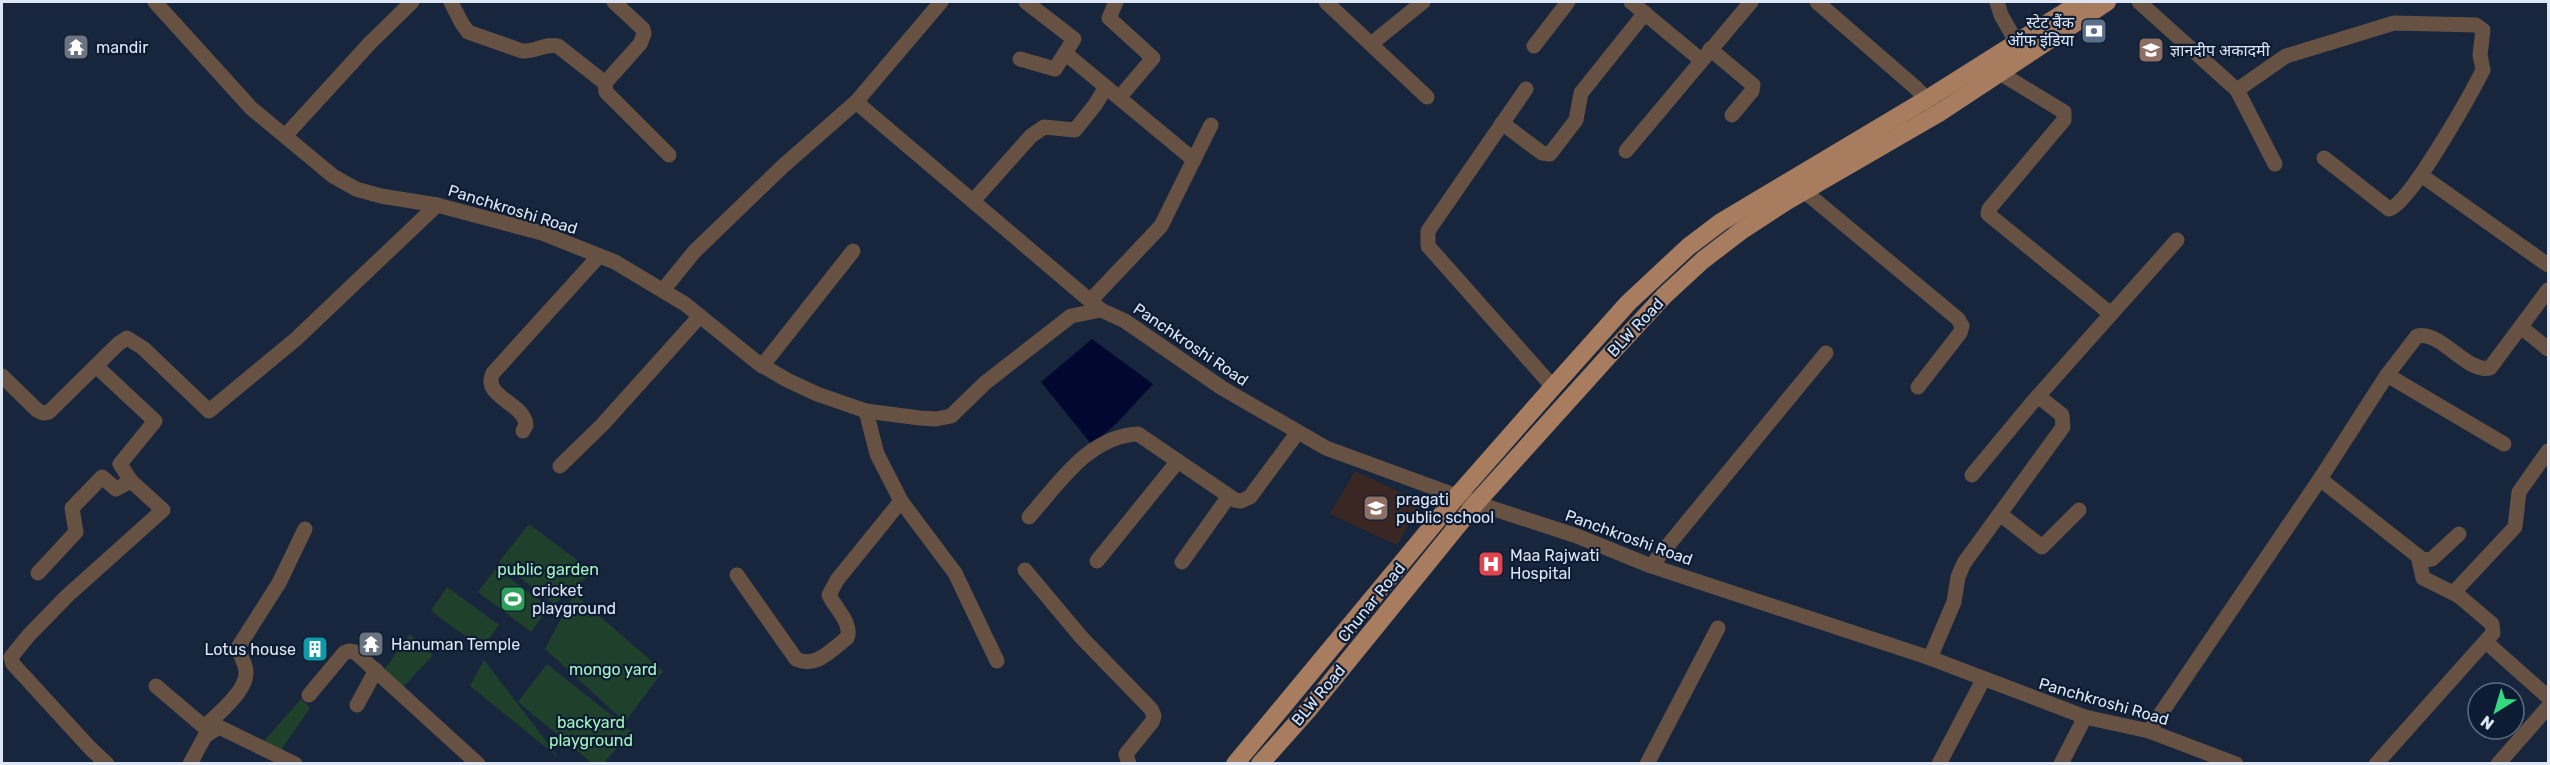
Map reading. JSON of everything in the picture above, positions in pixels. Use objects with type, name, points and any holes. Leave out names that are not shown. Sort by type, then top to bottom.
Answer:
[{"type":"main road","points":[[1933,106],[2020,51],[2080,2]]},
{"type":"main road","name":"BLW Road","points":[[1260,764],[1308,710],[1476,503],[1664,296],[1704,260],[1741,231],[1933,106],[2000,73],[2020,51],[2107,2]]},
{"type":"main road","name":"Chunar Road","points":[[1235,764],[1458,495],[1628,303],[1688,247],[1721,222],[1790,179],[1933,106]]},
{"type":"street","name":"Panchkroshi Road","points":[[155,2],[251,108],[333,176],[356,189],[381,196],[437,205],[542,233],[599,256],[663,290],[700,316],[762,366],[817,394],[866,411],[936,419],[951,416],[985,383],[1071,316],[1096,306],[1125,321],[1222,388],[1326,448],[1476,503],[1577,536],[1651,566],[1930,658],[2085,717],[2149,731],[2226,762]]},
{"type":"street","points":[[285,136],[370,43],[412,2]]},
{"type":"street","points":[[451,2],[461,22],[473,34],[529,52],[550,45],[558,46],[606,83],[608,96],[669,154]]},
{"type":"street","points":[[606,83],[640,44],[645,34],[643,29],[614,2]]},
{"type":"street","points":[[663,290],[694,252],[782,167],[856,102],[941,2]]},
{"type":"street","points":[[1020,59],[1055,69],[1074,39],[1026,2]]},
{"type":"street","points":[[1116,2],[1109,18],[1153,58],[1119,98]]},
{"type":"street","points":[[1326,2],[1427,97]]},
{"type":"street","points":[[1371,44],[1423,2]]},
{"type":"street","points":[[1534,46],[1568,2]]},
{"type":"street","points":[[1630,2],[1753,85],[1752,91],[1732,115]]},
{"type":"street","points":[[1626,151],[1751,2]]},
{"type":"street","points":[[1817,2],[1933,106]]},
{"type":"street","points":[[1997,2],[2001,15],[2020,51]]},
{"type":"street","points":[[2139,2],[2237,90],[2275,164]]},
{"type":"street","points":[[1502,123],[1542,153],[1550,154],[1576,120],[1581,93],[1644,13]]},
{"type":"street","points":[[2237,90],[2286,56],[2394,23],[2476,25],[2484,33],[2480,55],[2483,70],[2421,175],[2398,206],[2389,209],[2324,158]]},
{"type":"street","points":[[1065,53],[1194,160]]},
{"type":"street","points":[[2000,73],[2064,112],[2066,116],[1989,209],[1988,214],[2111,314]]},
{"type":"street","points":[[973,201],[1031,136],[1044,128],[1075,130],[1106,87]]},
{"type":"street","points":[[1526,89],[1428,231],[1426,238],[1428,246],[1553,387]]},
{"type":"street","points":[[856,102],[1096,306],[1161,226],[1211,125]]},
{"type":"street","points":[[2421,175],[2548,265]]},
{"type":"street","points":[[1804,191],[1958,319],[1962,326],[1960,333],[1918,387]]},
{"type":"street","points":[[2,376],[37,410],[46,413],[54,408],[124,338],[131,339],[208,411],[296,339],[437,205]]},
{"type":"street","points":[[1972,475],[2038,396],[2177,240]]},
{"type":"street","points":[[762,366],[853,251]]},
{"type":"street","points":[[523,431],[526,425],[523,415],[491,387],[490,379],[599,256]]},
{"type":"street","points":[[2149,731],[2320,479],[2387,375],[2417,336],[2423,335],[2480,368],[2490,368],[2548,290]]},
{"type":"street","points":[[560,466],[603,424],[700,316]]},
{"type":"street","points":[[2521,327],[2548,349]]},
{"type":"street","points":[[1651,566],[1826,353]]},
{"type":"street","points":[[96,366],[155,421],[120,464],[131,481],[163,510],[67,596],[11,657],[13,664],[107,764]]},
{"type":"street","points":[[2387,375],[2504,444]]},
{"type":"street","points":[[1930,658],[1954,602],[1958,577],[1964,563],[2063,427],[2062,415],[2038,396]]},
{"type":"street","points":[[866,411],[877,454],[901,501],[955,573],[998,661]]},
{"type":"street","points":[[1029,517],[1080,459],[1095,448],[1117,438],[1138,434],[1229,496],[1241,501],[1250,497],[1298,432]]},
{"type":"street","points":[[2459,596],[2457,589],[2515,527],[2518,492],[2548,451]]},
{"type":"street","points":[[1097,561],[1178,461]]},
{"type":"street","points":[[38,573],[76,532],[72,508],[102,477],[116,489],[131,481]]},
{"type":"street","points":[[2320,479],[2423,560],[2432,559],[2459,534]]},
{"type":"street","points":[[1182,562],[1229,496]]},
{"type":"street","points":[[737,575],[796,659],[805,663],[813,663],[847,638],[849,632],[848,625],[829,595],[837,579],[901,501]]},
{"type":"street","points":[[2000,514],[2042,547],[2079,510]]},
{"type":"street","points":[[190,764],[206,729],[244,685],[246,670],[239,653],[239,646],[279,583],[305,529]]},
{"type":"street","points":[[2376,764],[2486,642],[2494,627],[2459,596],[2423,578],[2418,556]]},
{"type":"street","points":[[1025,570],[1082,638],[1151,709],[1154,716],[1152,722],[1126,754],[1129,764]]},
{"type":"street","points":[[1647,764],[1718,628]]},
{"type":"street","points":[[2486,642],[2548,697]]},
{"type":"street","points":[[309,695],[349,651],[355,652],[478,764]]},
{"type":"street","points":[[357,705],[376,670]]},
{"type":"street","points":[[1939,764],[1983,680]]},
{"type":"street","points":[[156,686],[206,729],[224,728],[295,764]]},
{"type":"street","points":[[2498,764],[2548,708]]},
{"type":"street","points":[[2061,764],[2085,717]]},
{"type":"shaded area","name":"pragati public school","points":[[1355,471],[1421,502],[1397,545],[1330,514]]},
{"type":"green space","name":"public garden","points":[[529,524],[593,572],[554,604],[499,562]]},
{"type":"green space","name":"cricket playground","points":[[496,568],[549,607],[531,632],[478,592]]},
{"type":"green space","points":[[447,587],[499,625],[482,648],[431,611]]},
{"type":"green space","name":"mongo yard","points":[[574,594],[663,671],[625,722],[545,649]]},
{"type":"green space","points":[[410,634],[433,655],[403,687],[384,670]]},
{"type":"green space","points":[[484,660],[559,758],[470,686]]},
{"type":"green space","name":"backyard playground","points":[[547,664],[631,731],[604,763],[592,763],[518,702]]},
{"type":"green space","points":[[301,699],[310,708],[281,750],[264,741]]},
{"type":"water","points":[[1092,339],[1153,384],[1118,422],[1092,445],[1041,382]]},
{"type":"place","name":"स्टेट बैंक ऑफ इंडिया","points":[[2094,31]]},
{"type":"place","name":"mandir","points":[[76,47]]},
{"type":"place","name":"ज्ञानदीप अकादमी","points":[[2151,50]]},
{"type":"place","name":"pragati public school","points":[[1376,508]]},
{"type":"place","name":"Maa Rajwati Hospital","points":[[1491,564]]},
{"type":"place","name":"cricket playground","points":[[513,599]]},
{"type":"place","name":"Hanuman Temple","points":[[371,644]]},
{"type":"place","name":"Lotus house","points":[[315,649]]}]
